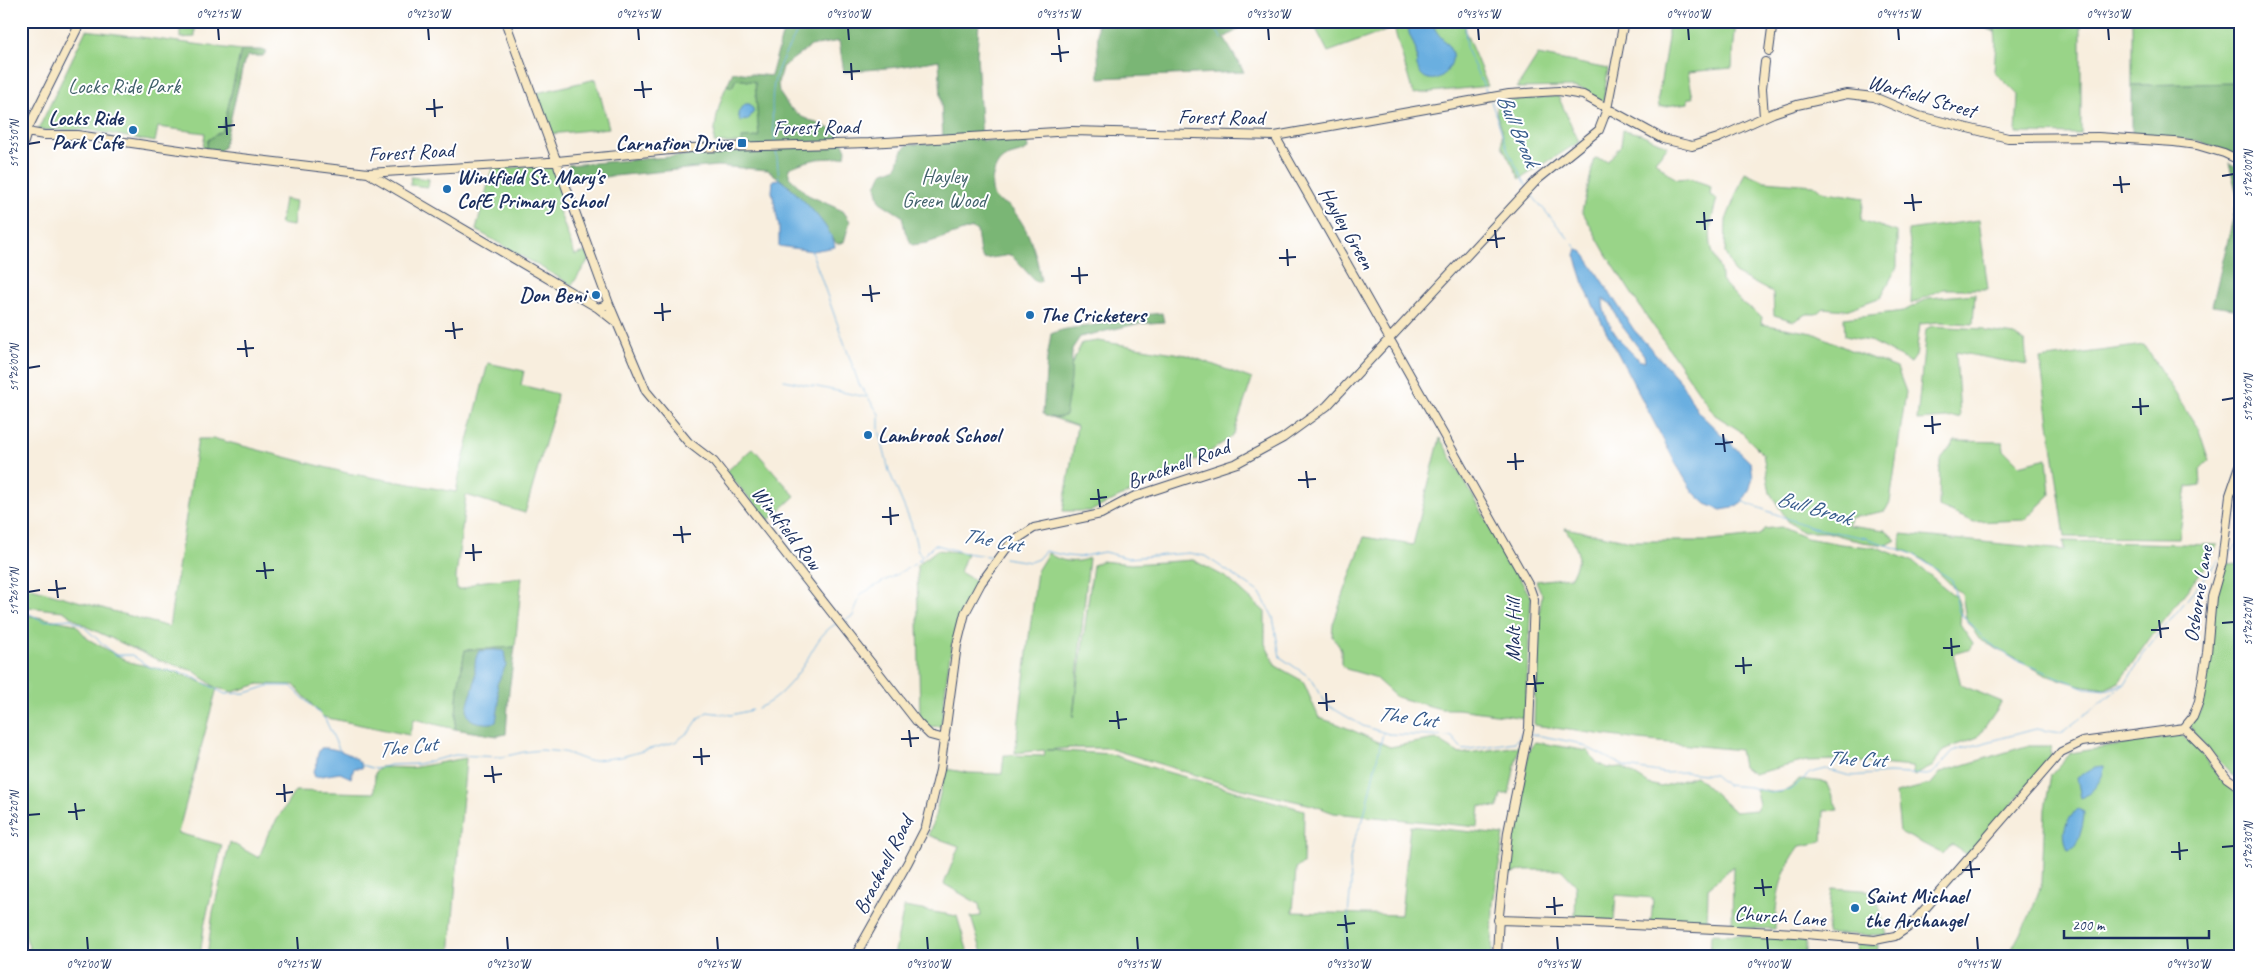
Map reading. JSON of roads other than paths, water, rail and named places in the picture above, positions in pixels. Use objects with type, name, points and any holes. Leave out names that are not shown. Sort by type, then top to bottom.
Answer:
[{"type":"main road","points":[[21,151],[24,132],[81,21]]},
{"type":"main road","name":"Winkfield Row","points":[[505,21],[609,304],[646,391],[688,442],[714,462],[918,723],[930,735],[945,739]]},
{"type":"main road","name":"Bracknell Road","points":[[855,956],[926,827],[940,770],[957,645],[965,613],[981,583],[1011,543],[1034,528],[1101,514],[1133,497],[1237,463],[1283,438],[1327,406],[1528,190],[1560,160],[1595,135],[1602,126],[1624,21]]},
{"type":"main road","points":[[1769,51],[1773,21]]},
{"type":"main road","points":[[1764,116],[1762,88],[1766,62]]},
{"type":"main road","name":"Forest Road","points":[[24,132],[44,135],[77,135],[207,154],[368,173],[556,161],[691,148],[869,143],[1072,131],[1274,136],[1489,98],[1550,91],[1570,91],[1592,99],[1607,109]]},
{"type":"main road","name":"Warfield Street","points":[[1607,109],[1663,139],[1692,146],[1720,138],[1764,116],[1819,99],[1859,94],[1874,97],[1919,116],[2008,138],[2098,137],[2174,142],[2197,145],[2224,153],[2241,161]]},
{"type":"main road","name":"Hayley Green","points":[[1274,136],[1389,338]]},
{"type":"main road","name":"Winkfield Row","points":[[368,173],[598,308],[618,324]]},
{"type":"main road","points":[[598,308],[609,304]]},
{"type":"main road","name":"Malt Hill","points":[[1389,338],[1529,586],[1534,600],[1527,733],[1508,832],[1498,920],[1497,956]]},
{"type":"main road","name":"Osborne Lane","points":[[2184,728],[2193,717],[2199,701],[2207,653],[2212,597],[2222,562],[2230,496],[2241,463]]},
{"type":"main road","points":[[2184,728],[2207,751],[2227,778],[2241,788]]},
{"type":"main road","name":"Church Lane","points":[[1498,920],[1591,922],[1795,933],[1875,940],[1895,936],[1910,926],[2061,752],[2074,744],[2092,740],[2184,728]]},
{"type":"water","points":[[1409,21],[1433,21],[1434,28],[1451,50],[1451,63],[1442,76],[1429,79],[1425,78],[1419,71],[1416,51],[1409,33]]},
{"type":"water","points":[[745,104],[750,104],[754,111],[748,120],[740,121],[738,113]]},
{"type":"water","points":[[779,179],[794,191],[821,220],[833,239],[835,247],[812,251],[779,246],[779,227],[772,192],[773,180]]},
{"type":"water","points":[[1577,249],[1583,252],[1634,330],[1681,382],[1698,412],[1751,463],[1753,477],[1749,491],[1742,502],[1733,508],[1721,510],[1706,504],[1693,492],[1676,464],[1604,327],[1586,290],[1575,255]],"holes":[[[1603,299],[1611,304],[1619,322],[1644,355],[1645,361],[1640,361],[1634,355],[1610,325],[1606,317]]]},
{"type":"water","points":[[479,651],[504,651],[506,665],[497,684],[499,704],[496,722],[477,722],[468,716],[467,711],[475,681],[477,655]]},
{"type":"water","points":[[321,748],[339,750],[357,759],[362,768],[354,768],[351,778],[340,773],[315,777],[313,772]]},
{"type":"water","points":[[2104,766],[2097,785],[2081,798],[2077,778],[2095,767]]},
{"type":"water","points":[[2078,809],[2084,812],[2082,826],[2074,848],[2068,850],[2064,833],[2065,828],[2070,818]]},
{"type":"waterway","points":[[775,142],[772,114],[774,85],[781,61],[801,21]]},
{"type":"waterway","name":"Bull Brook","points":[[1465,21],[1466,49],[1488,95]]},
{"type":"waterway","points":[[1213,25],[1222,39]]},
{"type":"waterway","name":"Bull Brook","points":[[1491,101],[1508,151],[1527,187]]},
{"type":"waterway","points":[[776,148],[779,179]]},
{"type":"waterway","name":"Bull Brook","points":[[1530,193],[1568,238]]},
{"type":"waterway","name":"Bull Brook","points":[[1573,244],[1577,249]]},
{"type":"waterway","points":[[811,250],[859,384],[879,414],[879,430],[889,471],[911,523],[921,556]]},
{"type":"waterway","points":[[784,380],[866,397]]},
{"type":"waterway","name":"Bull Brook","points":[[1741,501],[1813,528],[1866,538],[1913,554],[1952,580],[1959,612],[1985,640],[2017,661],[2086,688],[2106,690],[2123,684]]},
{"type":"waterway","name":"The Cut","points":[[2227,553],[2241,542]]},
{"type":"waterway","name":"The Cut","points":[[843,621],[853,616],[861,594],[915,564],[934,545],[965,553],[995,557]]},
{"type":"waterway","name":"The Cut","points":[[1004,558],[1030,562],[1038,559],[1045,551],[1079,557],[1104,552],[1128,558],[1189,553],[1205,556],[1260,593],[1273,617],[1280,657],[1311,678],[1327,705],[1363,726],[1389,734],[1452,737],[1463,750],[1515,742],[1524,733]]},
{"type":"waterway","name":"The Cut","points":[[1531,734],[1578,743],[1626,767],[1665,773],[1685,772],[1714,775],[1726,785],[1750,787],[1770,793],[1790,790],[1810,773],[1826,769],[1850,776],[1889,773],[1927,775],[1933,773],[1953,751],[2036,729],[2061,733],[2126,683],[2143,654],[2219,560]]},
{"type":"waterway","name":"The Cut","points":[[21,610],[44,621],[71,619],[83,626],[115,655],[132,655],[149,667],[188,674],[225,694],[246,693],[268,686],[291,686],[325,719],[340,751]]},
{"type":"waterway","name":"The Cut","points":[[758,708],[765,705],[784,690],[794,679],[821,637],[837,623]]},
{"type":"waterway","name":"The Cut","points":[[362,765],[375,769],[390,765],[418,764],[455,755],[502,757],[541,750],[564,752],[588,761],[621,757],[675,742],[690,731],[699,718],[707,712],[731,715],[752,710]]},
{"type":"waterway","points":[[1344,956],[1351,885],[1350,859],[1354,839],[1363,820],[1383,733]]},
{"type":"place","name":"Locks Ride Park Cafe","points":[[133,130]]},
{"type":"place","name":"Carnation Drive","points":[[742,143]]},
{"type":"place","name":"Winkfield St. Mary's CofE Primary School","points":[[447,189]]},
{"type":"place","name":"Don Beni","points":[[596,295]]},
{"type":"place","name":"The Cricketers","points":[[1030,315]]},
{"type":"place","name":"Lambrook School","points":[[868,435]]},
{"type":"place","name":"Saint Michael the Archangel","points":[[1855,908]]},
{"type":"park label","name":"Locks Ride Park","points":[[124,86]]},
{"type":"park label","name":"Hayley Green Wood","points":[[944,188]]}]
